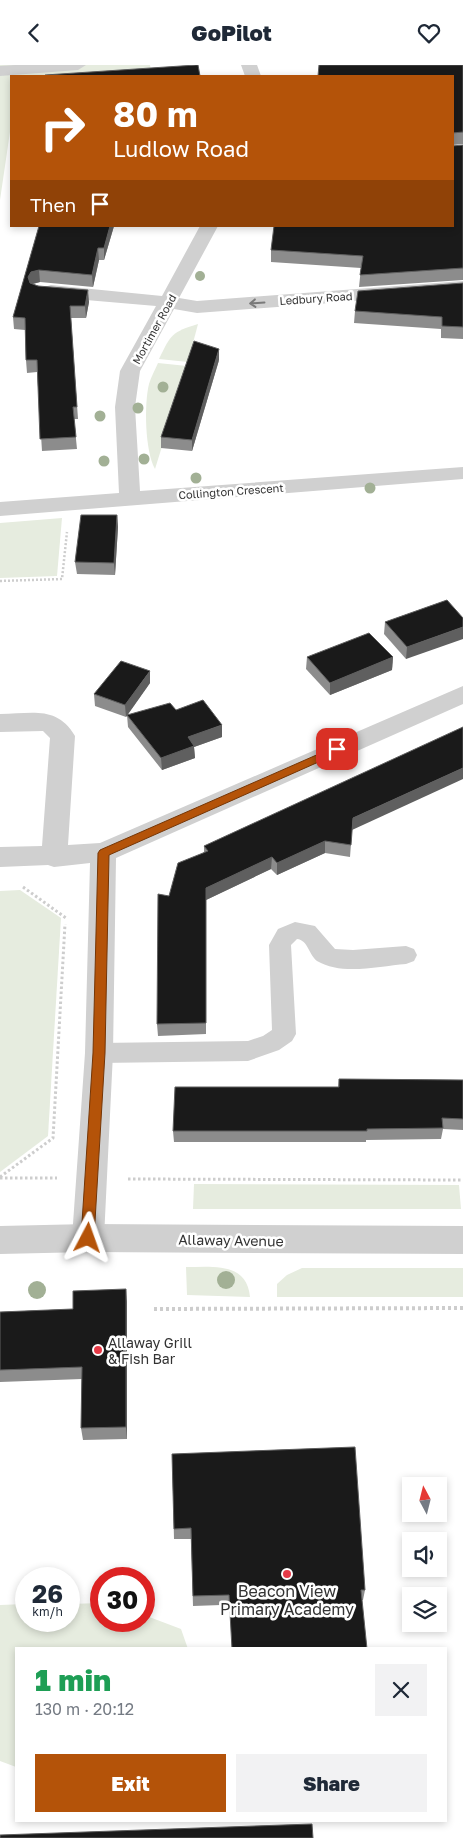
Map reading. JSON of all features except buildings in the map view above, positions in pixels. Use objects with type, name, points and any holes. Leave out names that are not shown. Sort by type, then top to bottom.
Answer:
[{"type":"street","points":[[0,71],[78,65]]},
{"type":"street","name":"Mortimer Road","points":[[130,499],[125,407],[130,371],[169,303],[208,227]]},
{"type":"street","name":"Ledbury Road","points":[[40,290],[197,307],[463,287]]},
{"type":"street","name":"Collington Crescent","points":[[0,509],[463,473]]},
{"type":"street","points":[[0,857],[54,857],[103,853],[463,694]]},
{"type":"street","points":[[0,723],[49,723],[63,736],[54,857]]},
{"type":"street","points":[[88,1238],[99,1053],[103,853]]},
{"type":"street","name":"Allaway Avenue","points":[[0,1240],[88,1238],[463,1240]]},
{"type":"lane","points":[[99,1053],[248,1051],[271,1043],[284,1034],[280,945],[284,935],[293,930],[305,931],[313,937],[317,948],[327,956],[340,959],[406,955]]},
{"type":"path","points":[[0,581],[62,579],[69,503]]},
{"type":"path","points":[[0,1177],[53,1138],[66,916],[22,887],[15,887]]},
{"type":"path","points":[[0,1177],[463,1180]]},
{"type":"path","points":[[154,1309],[463,1308]]},
{"type":"shaded area","points":[[0,65],[150,65],[151,69],[75,75],[10,75],[10,132],[0,200]]},
{"type":"shaded area","points":[[198,324],[188,362],[159,359],[166,344],[173,335]]},
{"type":"shaded area","points":[[158,363],[187,366],[155,469],[147,439],[146,415],[149,384]]},
{"type":"shaded area","points":[[62,518],[57,576],[0,578],[0,523]]},
{"type":"shaded area","points":[[20,890],[61,918],[48,1136],[0,1172],[0,891]]},
{"type":"shaded area","points":[[194,1184],[459,1185],[461,1209],[193,1209]]},
{"type":"shaded area","points":[[186,1267],[217,1267],[236,1272],[243,1278],[250,1297],[187,1295]]},
{"type":"shaded area","points":[[302,1268],[463,1268],[463,1297],[277,1297],[277,1284],[287,1275]]},
{"type":"shaded area","points":[[90,1603],[90,1632],[155,1632],[155,1619],[181,1629],[187,1647],[15,1647],[15,1767],[0,1761],[0,1605],[15,1604],[15,1632],[80,1632],[80,1604]]},
{"type":"place","name":"Allaway Grill & Fish Bar","points":[[98,1350]]},
{"type":"place","name":"Beacon View Primary Academy","points":[[287,1574]]},
{"type":"route","points":[[88,1238],[99,1053],[103,853],[337,749]]}]
